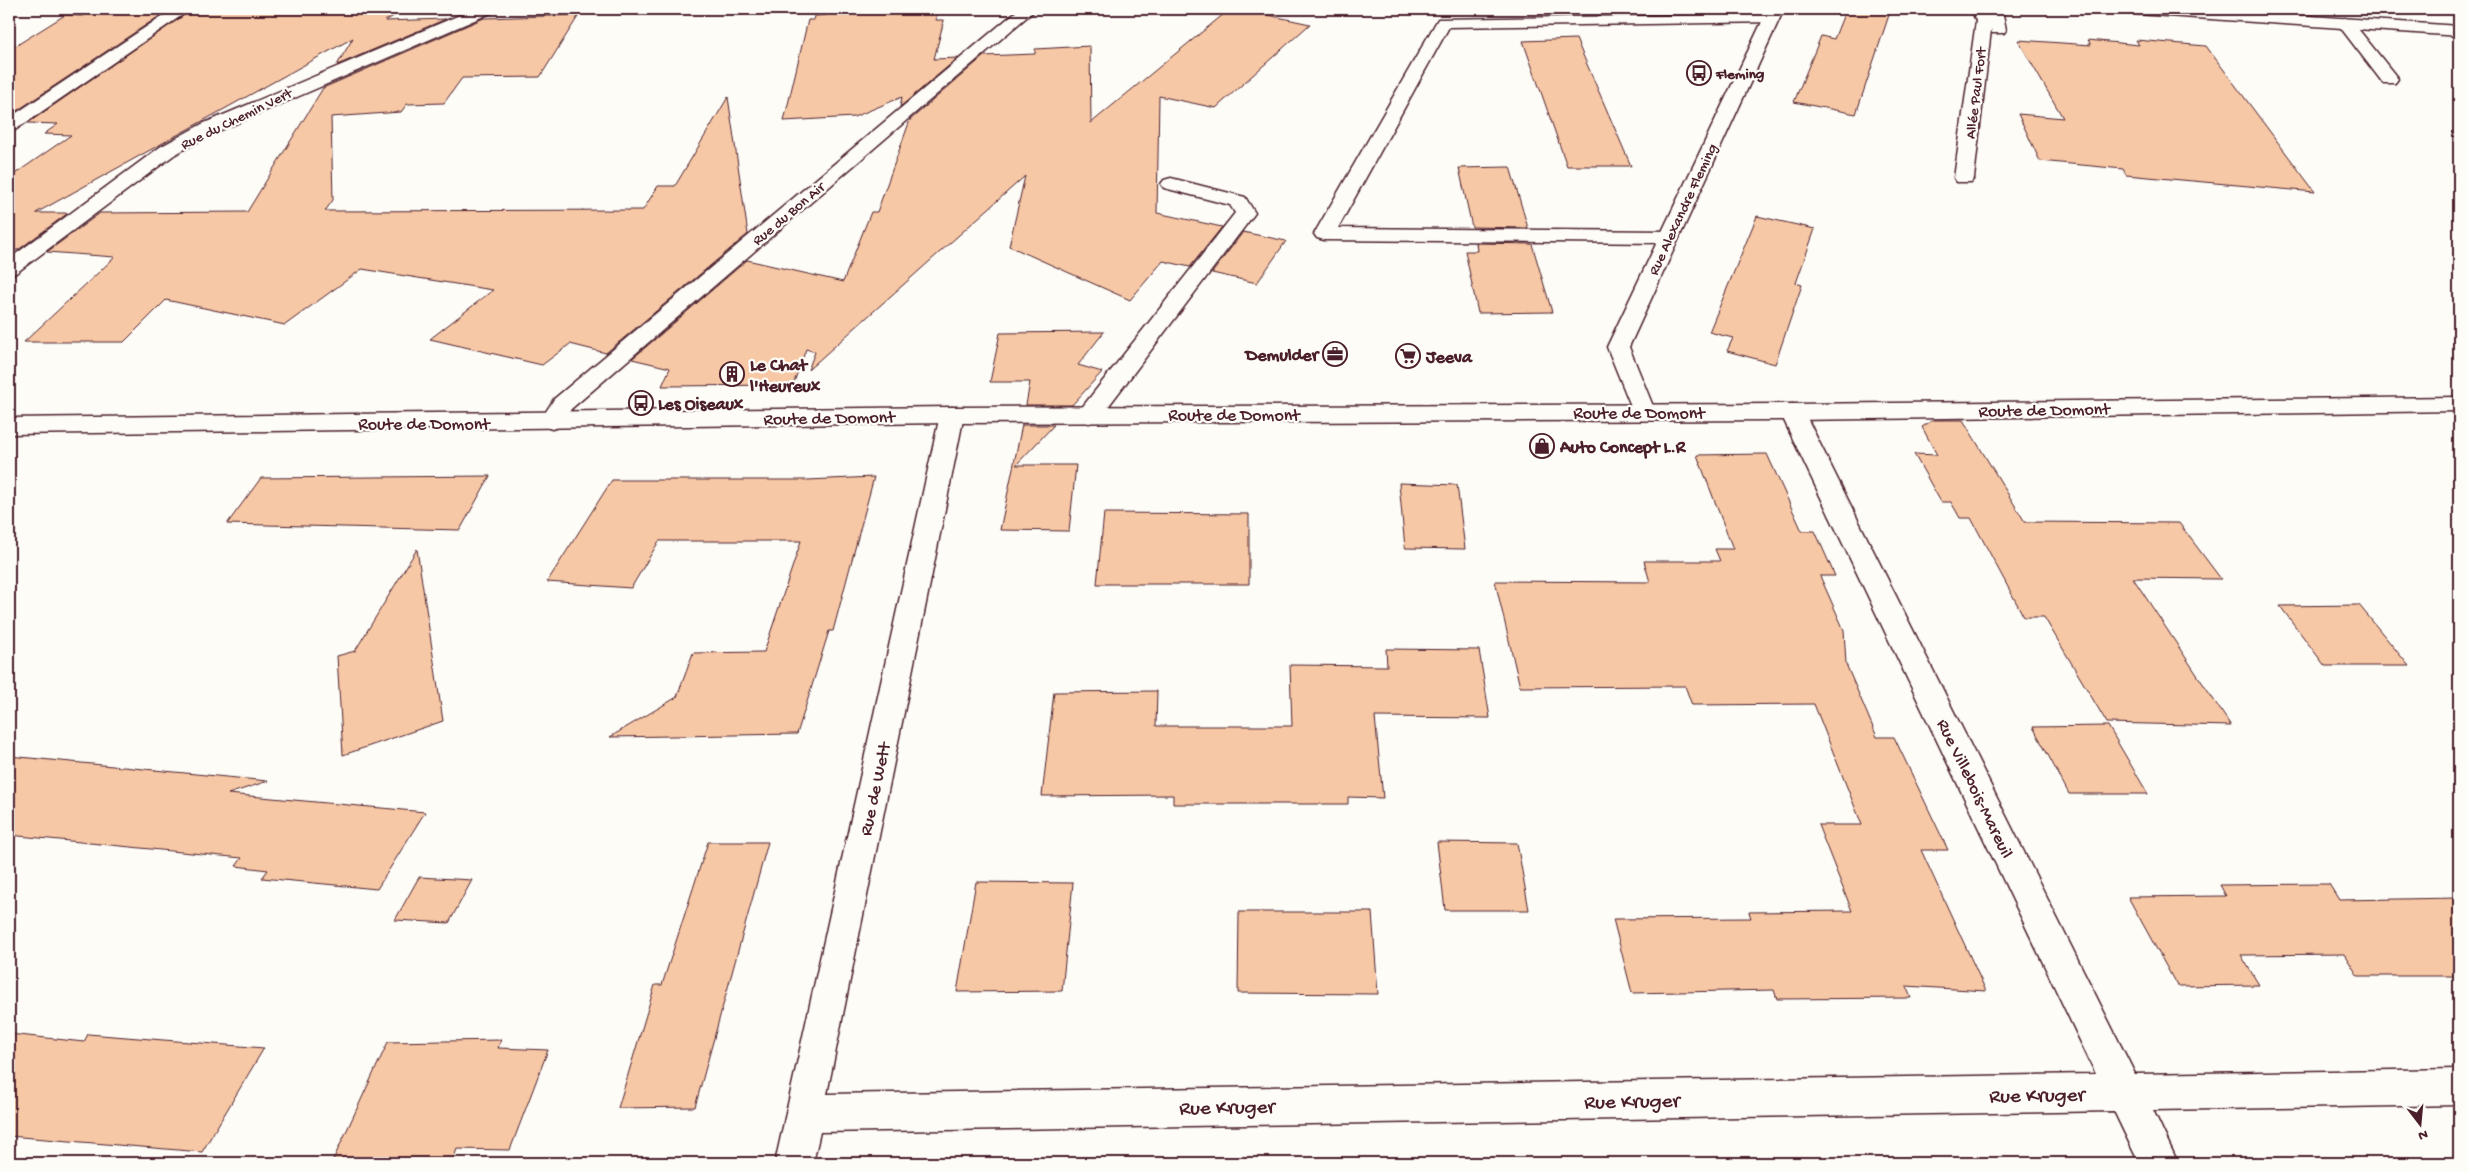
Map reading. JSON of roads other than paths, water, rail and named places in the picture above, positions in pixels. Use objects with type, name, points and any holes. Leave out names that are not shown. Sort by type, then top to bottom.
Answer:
[{"type":"street","points":[[9,126],[183,9]]},
{"type":"street","name":"Rue du Chemin Vert","points":[[9,269],[167,152],[209,128],[295,89],[487,9]]},
{"type":"street","name":"Rue du Bon Air","points":[[552,421],[562,404],[1028,9]]},
{"type":"street","name":"Allée Paul Fort","points":[[1964,178],[1984,21],[1979,9]]},
{"type":"street","points":[[1994,9],[1998,30]]},
{"type":"street","points":[[2136,9],[2459,30]]},
{"type":"street","points":[[1669,237],[1324,234],[1444,22],[1773,14]]},
{"type":"street","name":"Rue Alexandre Fleming","points":[[1643,411],[1618,347],[1773,14]]},
{"type":"street","points":[[2345,23],[2389,79]]},
{"type":"street","points":[[1089,415],[1245,213],[1238,201],[1171,184]]},
{"type":"street","name":"Route de Domont","points":[[9,426],[952,415],[1643,411],[1792,412],[2459,404]]},
{"type":"street","name":"Rue Villebois-Mareuil","points":[[1792,412],[2159,1163]]},
{"type":"street","name":"Rue de Wett","points":[[794,1163],[952,415]]},
{"type":"street","name":"Rue Kruger","points":[[806,1113],[2459,1087]]},
{"type":"place","name":"Fleming","points":[[1699,73]]},
{"type":"place","name":"Demulder","points":[[1335,354]]},
{"type":"place","name":"Jeeva","points":[[1408,356]]},
{"type":"place","name":"Le Chat l'Heureux","points":[[732,374]]},
{"type":"place","name":"Les Oiseaux","points":[[641,403]]},
{"type":"place","name":"Auto Concept L.R","points":[[1542,446]]}]
